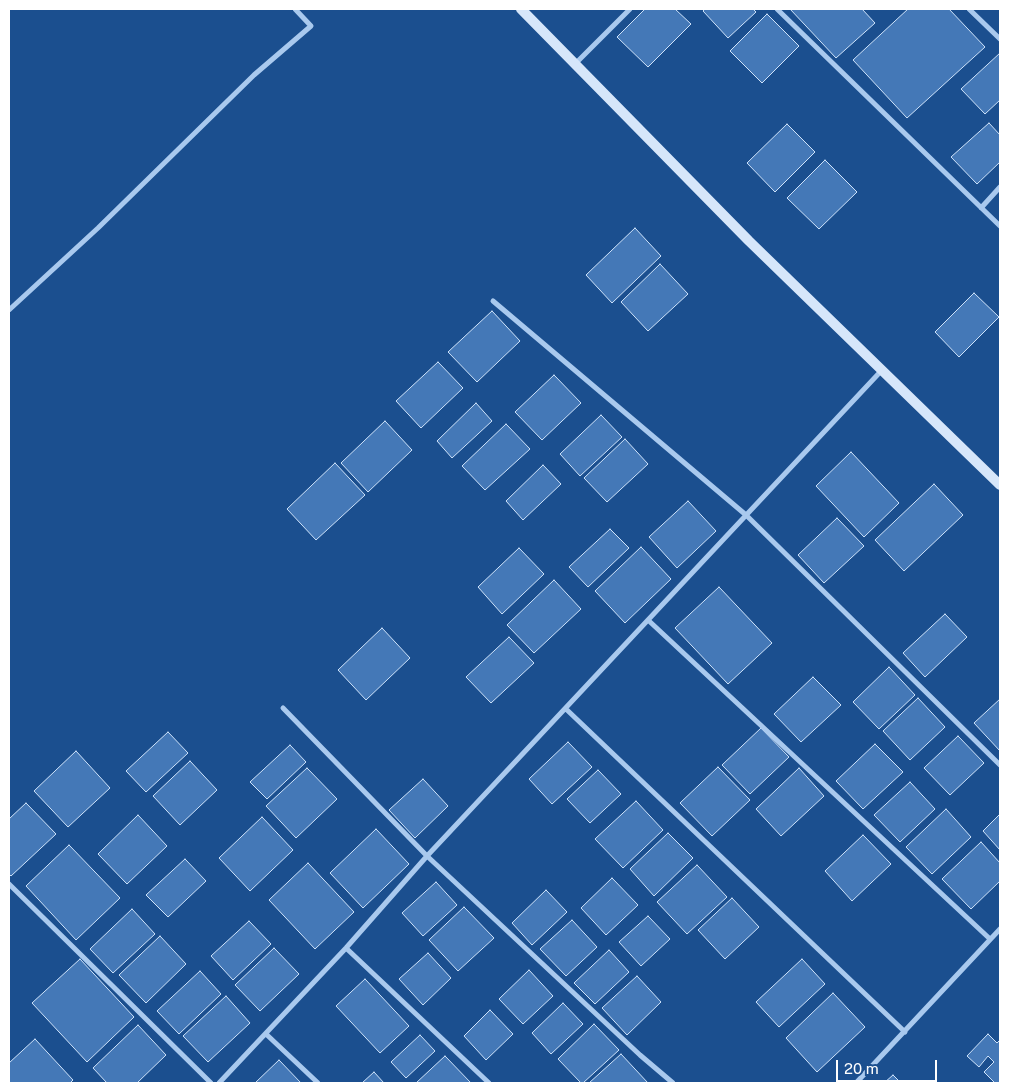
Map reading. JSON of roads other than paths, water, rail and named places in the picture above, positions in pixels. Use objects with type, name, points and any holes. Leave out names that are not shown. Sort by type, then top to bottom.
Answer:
[{"type":"street","points":[[9,310],[98,228],[254,75],[310,26],[295,9]]},
{"type":"street","points":[[521,9],[749,241],[1000,485]]},
{"type":"street","points":[[574,65],[630,9]]},
{"type":"street","points":[[777,9],[1000,226]]},
{"type":"street","points":[[969,9],[1000,39]]},
{"type":"street","points":[[981,208],[1000,187]]},
{"type":"street","points":[[493,302],[746,515],[1000,765]]},
{"type":"street","points":[[220,1083],[346,948],[427,856],[882,370]]},
{"type":"street","points":[[648,620],[990,939]]},
{"type":"street","points":[[283,708],[427,856],[640,1055],[673,1083]]},
{"type":"street","points":[[566,709],[905,1032]]},
{"type":"street","points":[[9,884],[211,1083]]},
{"type":"street","points":[[856,1083],[1000,929]]},
{"type":"street","points":[[346,948],[489,1083]]},
{"type":"street","points":[[266,1034],[318,1083]]}]
